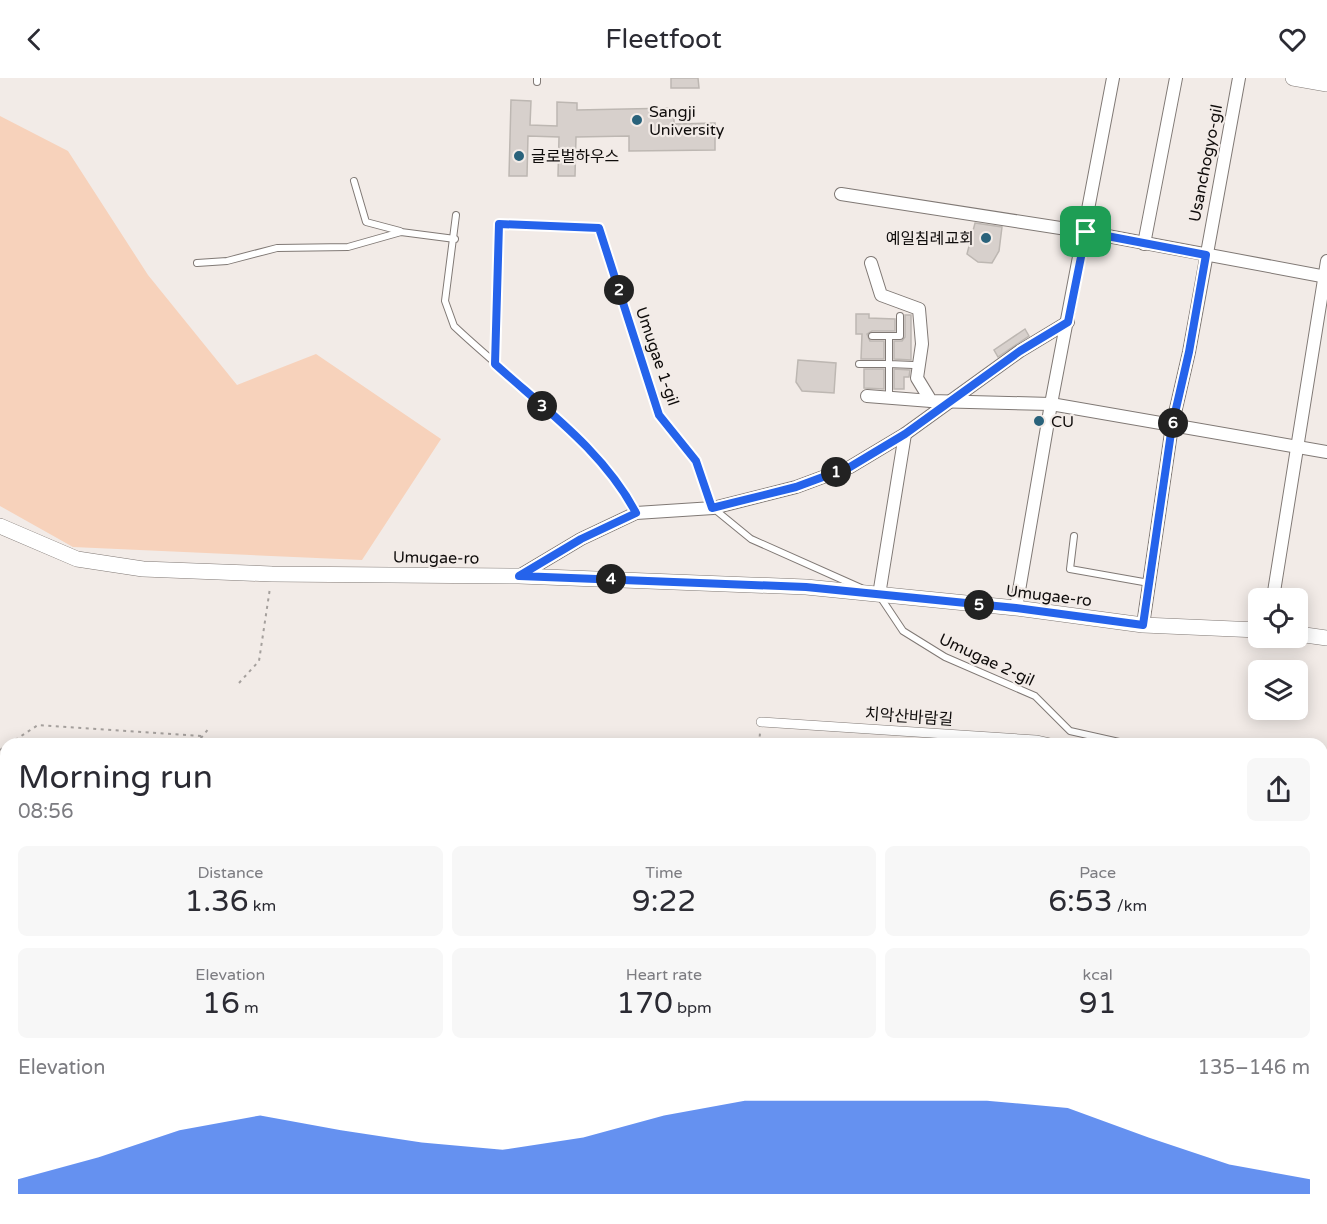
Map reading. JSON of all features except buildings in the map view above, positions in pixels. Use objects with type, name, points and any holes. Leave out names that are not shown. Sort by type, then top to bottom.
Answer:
[{"type":"street","points":[[1016,608],[1113,78]]},
{"type":"street","points":[[1144,244],[1176,78]]},
{"type":"street","name":"Usanchogyo-gil","points":[[1172,426],[1189,352],[1239,78]]},
{"type":"street","points":[[1293,78],[1327,84]]},
{"type":"street","points":[[841,194],[1086,232],[1326,277]]},
{"type":"street","points":[[1275,588],[1327,261]]},
{"type":"street","points":[[871,263],[881,295],[920,309],[922,344],[916,378],[931,401]]},
{"type":"street","points":[[519,576],[581,539],[636,513],[712,508],[796,487],[850,467],[905,434],[1020,351],[1068,322]]},
{"type":"street","points":[[867,396],[931,401],[1052,404],[1327,452]]},
{"type":"street","points":[[1143,625],[1172,426]]},
{"type":"street","points":[[879,595],[905,434]]},
{"type":"street","name":"Umugae-ro","points":[[0,526],[76,559],[143,569],[272,574],[519,576],[806,587],[1016,608],[1143,625],[1248,630]]},
{"type":"street","points":[[1308,635],[1327,638]]},
{"type":"street","name":"치악산바람길","points":[[761,722],[1009,738]]},
{"type":"lane","points":[[354,181],[366,222],[401,232],[455,239]]},
{"type":"lane","points":[[456,215],[455,239],[445,301],[453,326],[576,435],[625,492],[636,513]]},
{"type":"lane","name":"Umugae 1-gil","points":[[495,364],[499,224],[599,228],[659,415],[696,461],[712,508]]},
{"type":"lane","points":[[197,263],[227,261],[277,248],[348,247],[401,232]]},
{"type":"lane","points":[[872,336],[900,336],[900,316]]},
{"type":"lane","points":[[889,336],[889,397]]},
{"type":"lane","points":[[859,364],[914,365]]},
{"type":"lane","points":[[712,508],[751,539],[879,595]]},
{"type":"lane","name":"Umugae-ro","points":[[1074,536],[1070,569],[1149,583]]},
{"type":"lane","name":"Umugae 2-gil","points":[[879,595],[903,632],[945,657],[1035,696],[1070,731],[1101,738]]},
{"type":"path","points":[[239,683],[258,661],[272,574]]},
{"type":"path","points":[[18,738],[38,725],[202,736],[210,727]]},
{"type":"shaded area","points":[[0,116],[68,151],[148,275],[237,385],[316,354],[441,439],[362,560],[73,547],[0,506]]},
{"type":"place","name":"Sangji University","points":[[637,120]]},
{"type":"place","name":"글로벌하우스","points":[[519,156]]},
{"type":"place","name":"예일침례교회","points":[[986,238]]},
{"type":"place","name":"CU","points":[[1039,421]]},
{"type":"route","points":[[499,224],[599,228],[659,415],[696,461],[712,508],[796,487],[850,467],[905,434],[1020,351],[1068,322],[1086,232],[1206,255],[1189,352],[1172,426],[1143,625],[1016,608],[806,587],[519,576],[581,539],[636,513],[625,492],[576,435],[495,364],[499,224]]}]
